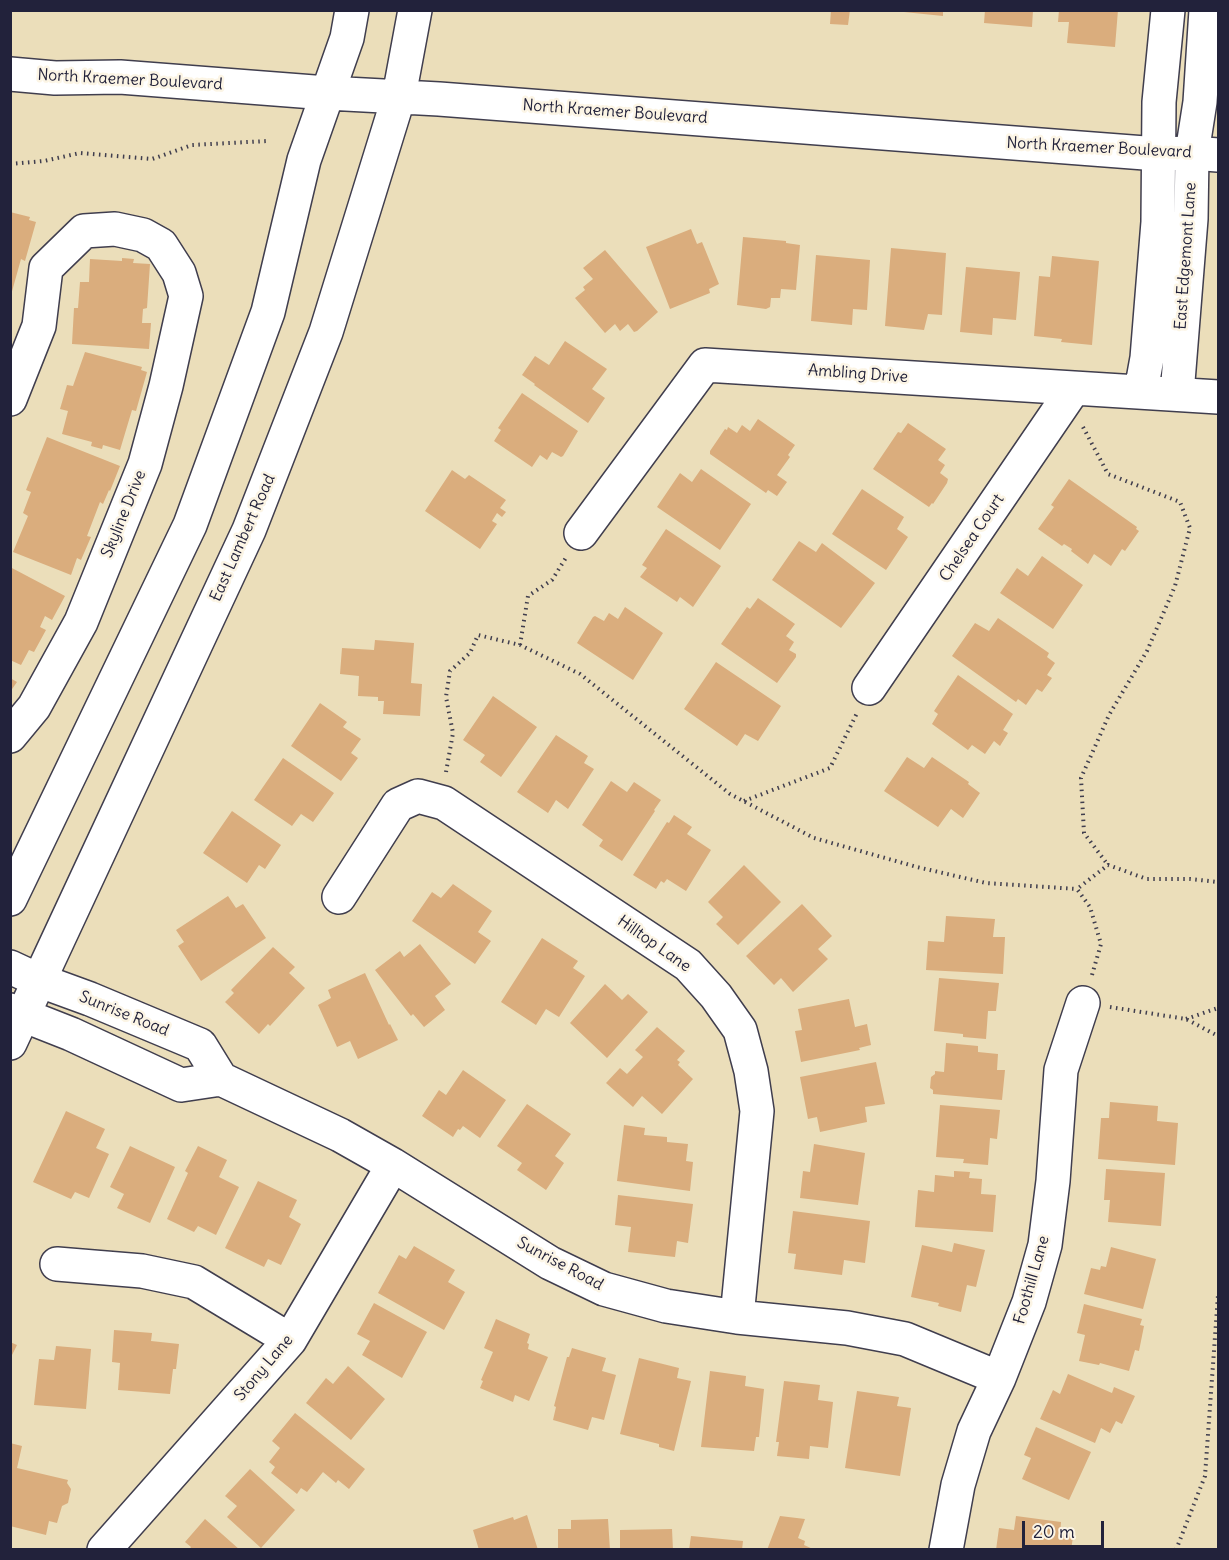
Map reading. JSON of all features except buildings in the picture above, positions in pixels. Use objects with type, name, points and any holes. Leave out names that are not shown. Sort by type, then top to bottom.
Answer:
[{"type":"street","points":[[10,899],[190,525],[268,312],[303,160],[347,38],[352,10]]},
{"type":"street","name":"East Lambert Road","points":[[15,1023],[24,974],[249,530],[326,332],[399,96],[415,10]]},
{"type":"street","name":"East Edgemont Lane","points":[[1141,391],[1147,358],[1158,222],[1159,102],[1168,10]]},
{"type":"street","name":"East Edgemont Lane","points":[[1177,394],[1191,219],[1205,154],[1200,102],[1206,10]]},
{"type":"street","name":"North Kraemer Boulevard","points":[[10,74],[55,78],[120,77],[1158,154],[1205,154]]},
{"type":"street","name":"Skyline Drive","points":[[10,399],[39,326],[46,268],[84,231],[116,229],[143,235],[161,245],[179,273],[186,296],[166,386],[145,464],[81,622],[34,707],[10,736]]},
{"type":"street","name":"Ambling Drive","points":[[581,533],[705,364],[1218,397]]},
{"type":"street","name":"Chelsea Court","points":[[869,688],[1074,388]]},
{"type":"street","name":"Hilltop Lane","points":[[339,897],[398,805],[418,796],[444,803],[688,965],[716,996],[740,1030],[757,1111],[737,1317]]},
{"type":"street","name":"Sunrise Road","points":[[24,974],[200,1045],[221,1079],[340,1135],[393,1165],[550,1263],[604,1289],[666,1306],[737,1317],[847,1328],[905,1339],[999,1378]]},
{"type":"street","name":"Foothill Lane","points":[[946,1550],[958,1485],[974,1431],[999,1378],[1029,1302],[1045,1245],[1053,1181],[1061,1070],[1083,1003]]},
{"type":"street","points":[[15,1023],[71,1034],[181,1084],[221,1079]]},
{"type":"street","name":"Stony Lane","points":[[104,1550],[290,1340],[393,1165]]},
{"type":"street","points":[[57,1264],[141,1271],[194,1282],[290,1340]]},
{"type":"path","points":[[10,164],[44,161],[80,153],[152,159],[192,145],[267,141]]},
{"type":"path","points":[[1074,388],[1083,428],[1108,474],[1180,502],[1190,528],[1175,586],[1147,651],[1109,715],[1081,778],[1084,833],[1108,866],[1148,879],[1218,882]]},
{"type":"path","points":[[520,645],[528,596],[552,580],[581,533]]},
{"type":"path","points":[[444,803],[446,767],[453,733],[446,697],[450,671],[470,653],[478,635],[520,645],[580,674],[730,794],[814,838],[917,867],[986,883],[1077,890],[1108,866]]},
{"type":"path","points":[[744,801],[830,768],[869,688]]},
{"type":"path","points":[[1077,890],[1090,907],[1101,944],[1083,1003],[1186,1019],[1218,1036]]},
{"type":"path","points":[[1186,1019],[1218,1008]]},
{"type":"path","points":[[1176,1550],[1205,1476],[1218,1295]]}]
